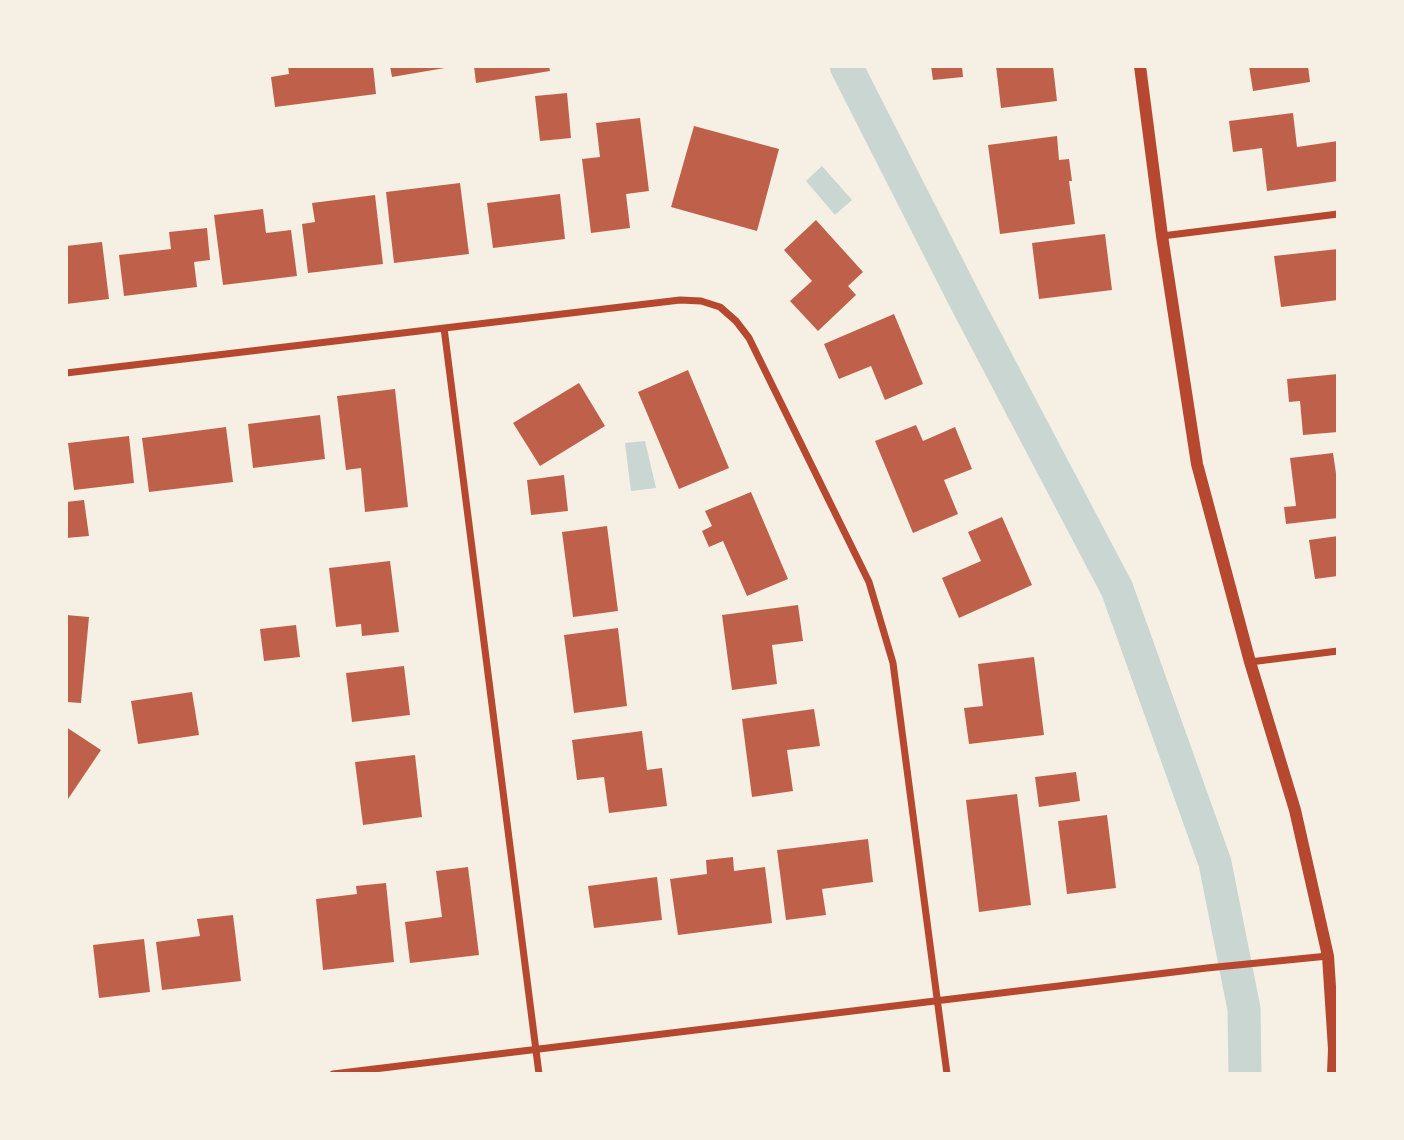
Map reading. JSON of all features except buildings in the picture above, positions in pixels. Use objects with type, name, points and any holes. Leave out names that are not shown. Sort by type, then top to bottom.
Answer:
[{"type":"street","points":[[1140,66],[1162,236],[1197,464],[1250,662],[1295,810],[1328,956],[1333,1073]]},
{"type":"street","points":[[1162,236],[1338,214]]},
{"type":"street","points":[[66,373],[680,300],[701,301],[720,307],[736,321],[749,338],[869,582],[893,663],[947,1073]]},
{"type":"street","points":[[443,328],[539,1073]]},
{"type":"street","points":[[1250,662],[1338,651]]},
{"type":"street","points":[[333,1073],[1207,968],[1328,956]]},
{"type":"shaded area","points":[[822,166],[852,200],[835,215],[806,181]]},
{"type":"shaded area","points":[[645,441],[656,488],[631,491],[625,443]]},
{"type":"waterway","points":[[846,66],[1117,589],[1215,863],[1244,1009],[1245,1074]]}]
